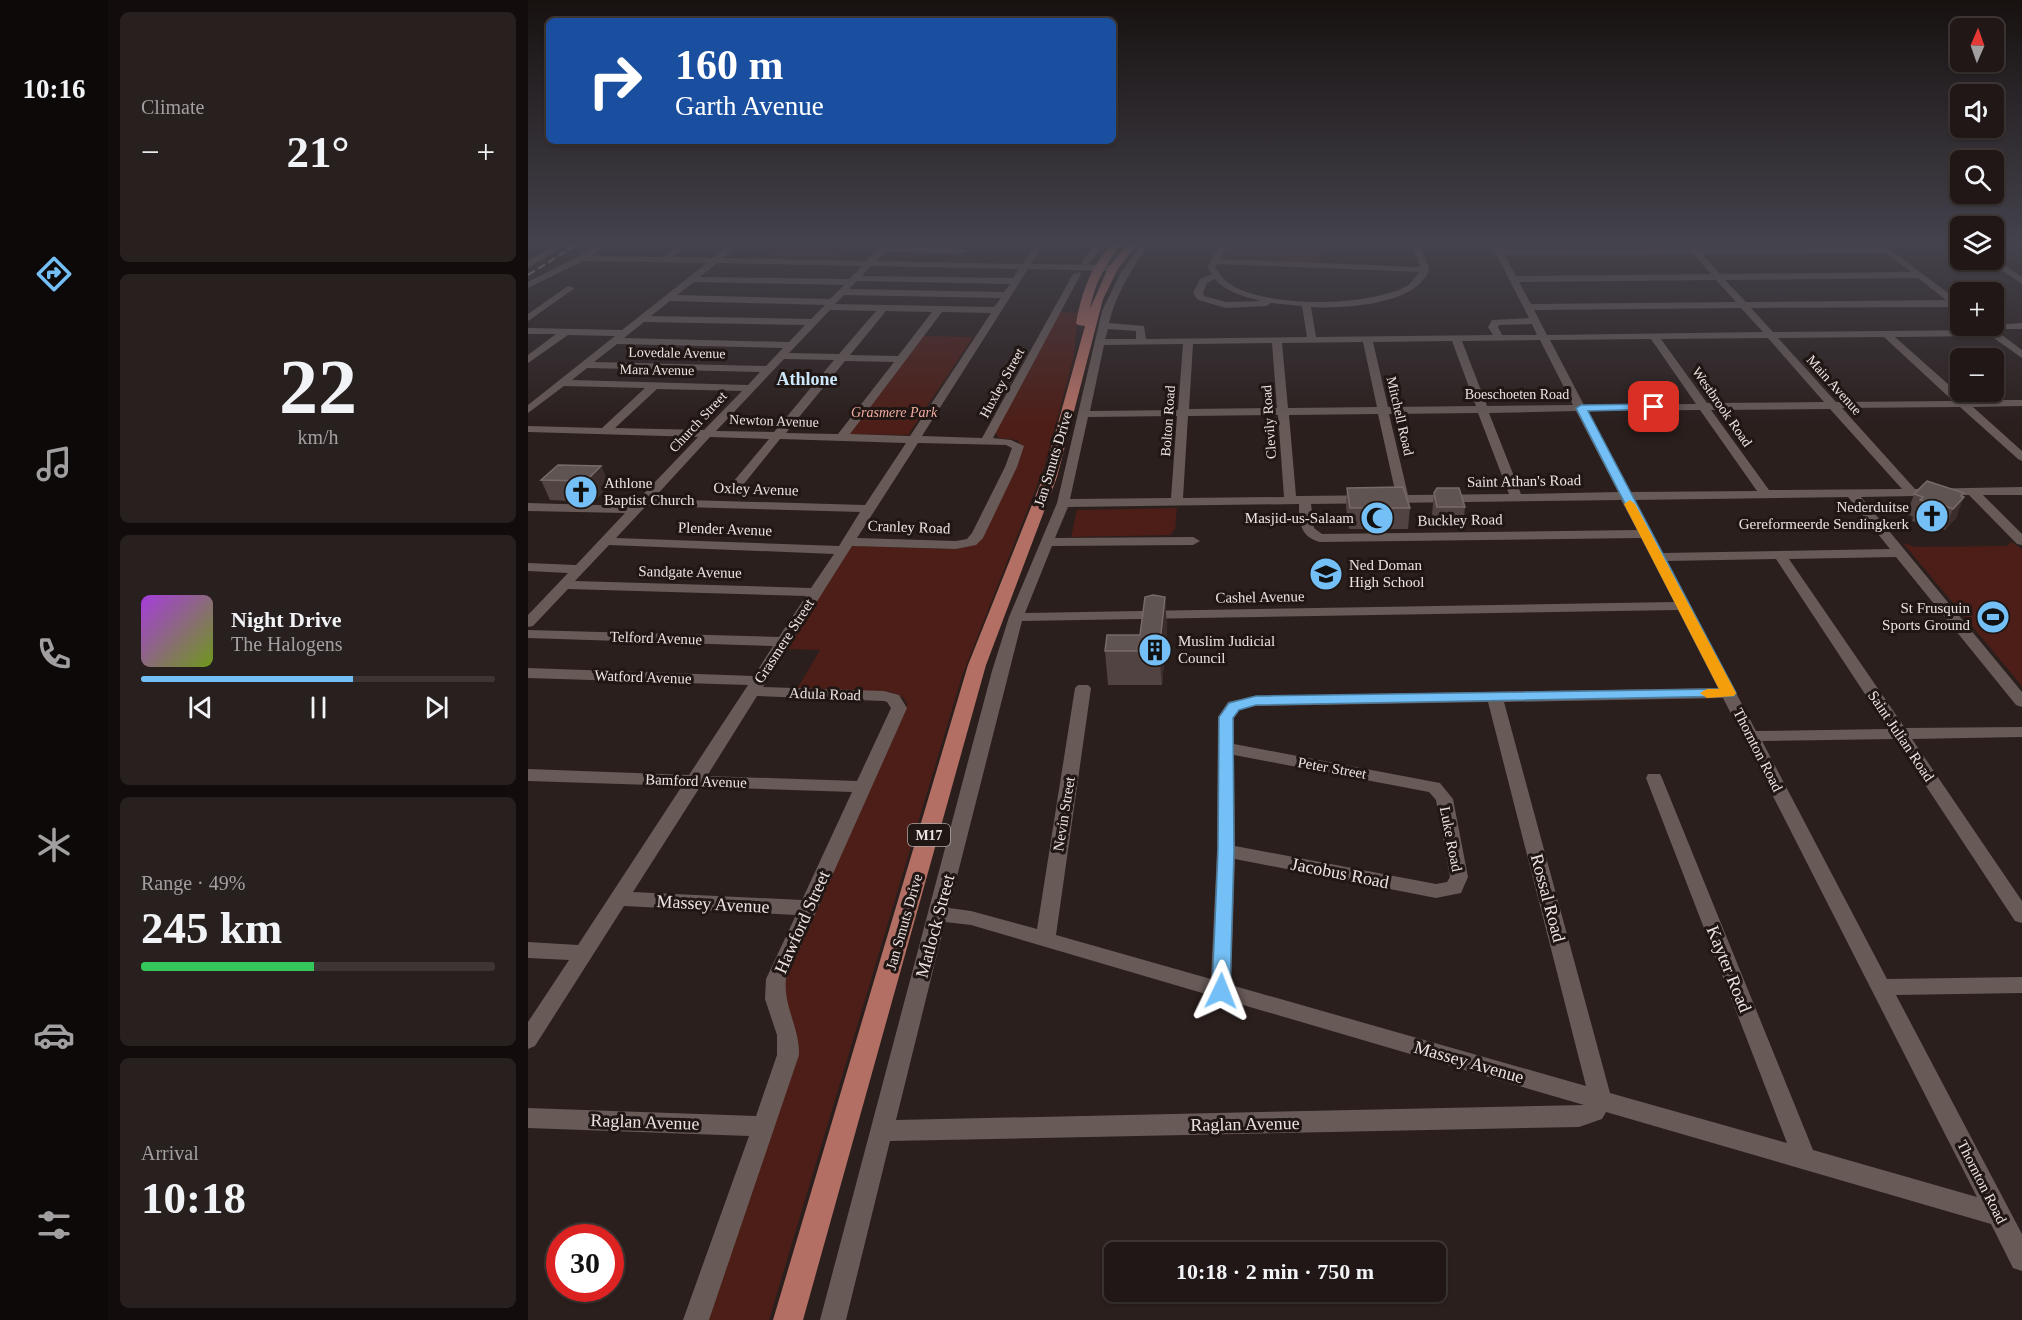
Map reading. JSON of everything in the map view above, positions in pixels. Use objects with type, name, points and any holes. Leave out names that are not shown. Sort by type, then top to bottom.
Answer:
[{"type":"main road","name":"Jan Smuts Drive","points":[[1082,354],[1079,350],[1085,304]]},
{"type":"main road","name":"Jan Smuts Drive","points":[[788,1320],[977,665],[1050,477],[1097,304]]},
{"type":"street","points":[[528,318],[549,304]]},
{"type":"street","points":[[528,410],[661,304]]},
{"type":"street","points":[[819,304],[883,308],[997,310]]},
{"type":"street","name":"Church Street","points":[[528,623],[830,304]]},
{"type":"street","name":"Grasmere Street","points":[[528,1040],[1001,304]]},
{"type":"street","name":"Huxley Street","points":[[986,441],[1061,304]]},
{"type":"street","name":"Matlock Street","points":[[833,1320],[1016,617],[1063,503],[1103,326],[1110,304]]},
{"type":"street","points":[[1221,304],[1262,304]]},
{"type":"street","points":[[1294,304],[1348,304]]},
{"type":"street","name":"Thornton Road","points":[[1526,304],[2022,1259]]},
{"type":"street","points":[[1528,307],[1743,304],[1950,305]]},
{"type":"street","name":"Main Avenue","points":[[1743,304],[1912,493]]},
{"type":"street","points":[[1306,305],[1312,340]]},
{"type":"street","points":[[739,482],[883,308]]},
{"type":"street","points":[[842,437],[939,309]]},
{"type":"street","points":[[642,319],[813,322]]},
{"type":"street","points":[[1499,338],[1493,327],[1495,322],[1535,321]]},
{"type":"street","points":[[1103,326],[1141,328],[1141,342]]},
{"type":"street","points":[[2004,326],[2022,326]]},
{"type":"street","points":[[528,331],[624,333]]},
{"type":"street","points":[[528,360],[566,332]]},
{"type":"street","points":[[1100,342],[1950,333]]},
{"type":"street","points":[[1887,334],[2022,457]]},
{"type":"street","points":[[1998,336],[2022,355]]},
{"type":"street","name":"Westbrook Road","points":[[1654,337],[1766,495]]},
{"type":"street","name":"Mitchell Road","points":[[1367,339],[1403,499]]},
{"type":"street","points":[[1456,339],[1516,497]]},
{"type":"street","points":[[614,341],[792,345]]},
{"type":"street","name":"Clevily Road","points":[[1277,341],[1290,500]]},
{"type":"street","name":"Bolton Road","points":[[1177,502],[1188,342]]},
{"type":"street","points":[[781,356],[902,358]]},
{"type":"street","name":"Lovedale Avenue","points":[[585,365],[769,369]]},
{"type":"street","name":"Mara Avenue","points":[[562,383],[751,388]]},
{"type":"street","points":[[605,431],[655,386]]},
{"type":"street","name":"Boeschoeten Road","points":[[1084,414],[2022,403]]},
{"type":"street","name":"Newton Avenue","points":[[528,429],[986,441],[1011,442],[1018,447]]},
{"type":"street","name":"Cranley Road","points":[[845,546],[956,545],[971,542],[978,535],[1018,447]]},
{"type":"street","name":"Saint Athan's Road","points":[[1063,503],[2022,491]]},
{"type":"street","points":[[1973,492],[2022,541]]},
{"type":"street","points":[[1852,494],[2022,702]]},
{"type":"street","name":"Buckley Road","points":[[1305,500],[1308,530],[1312,536],[1320,538],[1646,534]]},
{"type":"street","name":"Oxley Avenue","points":[[528,507],[869,509]]},
{"type":"street","points":[[1047,542],[1193,540]]},
{"type":"street","name":"Plender Avenue","points":[[605,541],[845,546]]},
{"type":"street","points":[[1658,557],[1900,553]]},
{"type":"street","name":"Saint Julian Road","points":[[1780,555],[2022,916]]},
{"type":"street","points":[[528,567],[579,569]]},
{"type":"street","name":"Sandgate Avenue","points":[[564,585],[816,592]]},
{"type":"street","name":"Cashel Avenue","points":[[1016,617],[1683,606]]},
{"type":"street","name":"Telford Avenue","points":[[528,634],[784,642]]},
{"type":"street","name":"Watford Avenue","points":[[528,673],[755,686]]},
{"type":"street","name":"Adula Road","points":[[755,686],[884,696],[896,701]]},
{"type":"street","name":"Nevin Street","points":[[1045,940],[1083,688]]},
{"type":"street","points":[[1221,991],[1226,851],[1226,717],[1234,706],[1256,701],[1729,693]]},
{"type":"street","name":"Rossal Road","points":[[1495,697],[1601,1100]]},
{"type":"street","name":"Hawford Street","points":[[696,1320],[789,1047],[788,1035],[774,1001],[774,986],[899,711],[896,701]]},
{"type":"street","points":[[1751,736],[2022,732]]},
{"type":"street","name":"Peter Street","points":[[1225,748],[1429,785],[1439,790]]},
{"type":"street","name":"Bamford Avenue","points":[[528,775],[864,788]]},
{"type":"street","name":"Kayter Road","points":[[1654,778],[1805,1159]]},
{"type":"street","name":"Luke Road","points":[[1439,790],[1444,799],[1459,877],[1454,888]]},
{"type":"street","name":"Jacobus Road","points":[[1226,851],[1436,891],[1454,888]]},
{"type":"street","name":"Massey Avenue","points":[[619,899],[808,908]]},
{"type":"street","name":"Massey Avenue","points":[[938,915],[971,918],[1999,1215]]},
{"type":"street","points":[[528,950],[584,953]]},
{"type":"street","points":[[1881,987],[2022,985]]},
{"type":"street","name":"Raglan Avenue","points":[[881,1131],[1580,1117],[1594,1112],[1601,1100]]},
{"type":"street","name":"Raglan Avenue","points":[[528,1118],[762,1126]]},
{"type":"green space","points":[[1059,312],[1078,313],[1074,356],[1044,468],[962,676],[769,1320],[705,1320],[790,1016],[783,983],[907,705],[904,698],[891,692],[797,689],[820,650],[785,649],[850,546],[948,549],[975,545],[1022,446],[1017,440],[999,438],[995,433]]},
{"type":"green space","name":"Grasmere Park","points":[[922,336],[973,337],[908,435],[849,434]]},
{"type":"green space","points":[[1177,508],[1175,529],[1170,535],[1071,537],[1077,510]]},
{"type":"green space","name":"St Frusquin Sports Ground","points":[[2011,542],[2022,549],[2022,686],[1903,543],[1915,547],[2007,546]]},
{"type":"building","points":[[558,465],[601,466],[586,481],[541,480]]},
{"type":"building","points":[[1927,481],[1964,493],[1961,496],[1964,497],[1953,509],[1920,500],[1923,497],[1914,494]]},
{"type":"building","points":[[1403,487],[1410,508],[1350,508],[1347,488]]},
{"type":"building","points":[[1437,488],[1459,488],[1465,507],[1437,507],[1434,493]]},
{"type":"building","points":[[1153,595],[1165,597],[1159,651],[1105,651],[1107,635],[1140,635],[1145,597]]},
{"type":"slow traffic","points":[[1630,504],[1729,693],[1707,693]]},
{"type":"place","name":"Athlone Baptist Church","points":[[581,492]]},
{"type":"place","name":"Nederduitse Gereformeerde Sendingkerk","points":[[1932,516]]},
{"type":"place","name":"Masjid-us-Salaam","points":[[1377,518]]},
{"type":"place","name":"Ned Doman High School","points":[[1326,574]]},
{"type":"place","name":"St Frusquin Sports Ground","points":[[1993,617]]},
{"type":"place","name":"Muslim Judicial Council","points":[[1155,650]]},
{"type":"district","name":"Athlone","points":[[807,379]]},
{"type":"route","points":[[1221,991],[1226,851],[1226,717],[1234,706],[1256,701],[1729,693],[1581,408],[1654,407]]}]
